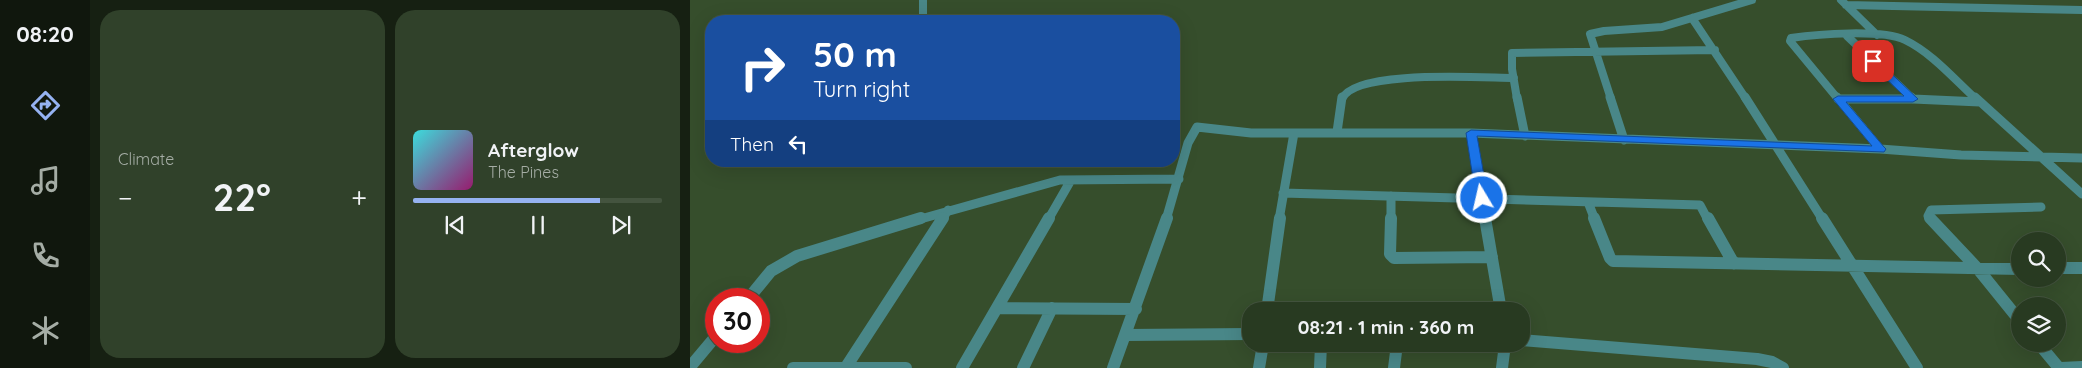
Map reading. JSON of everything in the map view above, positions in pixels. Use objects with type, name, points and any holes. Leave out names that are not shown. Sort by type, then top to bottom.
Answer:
[{"type":"street","points":[[922,15],[923,0]]},
{"type":"street","points":[[1624,140],[1590,34],[1656,28],[1752,0]]},
{"type":"street","points":[[1962,0],[1973,7]]},
{"type":"street","points":[[1844,3],[2082,10]]},
{"type":"street","points":[[1844,3],[1877,35]]},
{"type":"street","points":[[1692,18],[1715,50],[1774,146],[1917,368]]},
{"type":"street","points":[[1880,149],[1790,41],[1790,38],[1877,35],[1900,38],[1921,49],[2082,194]]},
{"type":"street","points":[[1847,36],[1913,99]]},
{"type":"street","points":[[1525,136],[1514,78],[1512,53],[1715,50]]},
{"type":"street","points":[[1337,132],[1342,97],[1346,91],[1355,86],[1383,80],[1514,78]]},
{"type":"street","points":[[1838,99],[1913,99],[1980,102]]},
{"type":"street","points":[[1113,368],[1136,309],[1192,134],[1197,128],[1251,133],[1471,133],[1880,149],[1961,155],[2082,158]]},
{"type":"street","points":[[1268,302],[1283,193],[1294,133]]},
{"type":"street","points":[[1471,133],[1500,302]]},
{"type":"street","points":[[757,288],[772,271],[797,256],[1048,182],[1179,179]]},
{"type":"street","points":[[962,368],[1071,180]]},
{"type":"street","points":[[1283,193],[1701,206],[1734,264]]},
{"type":"street","points":[[1391,196],[1390,254],[1394,258],[1492,257]]},
{"type":"street","points":[[1588,202],[1610,258],[1613,261],[2011,269]]},
{"type":"street","points":[[2011,310],[1978,269],[1928,216],[1928,212],[1931,210],[2041,207]]},
{"type":"street","points":[[846,367],[948,210]]},
{"type":"street","points":[[2066,268],[2082,268]]},
{"type":"street","points":[[996,308],[1136,309]]},
{"type":"street","points":[[1022,368],[1052,308]]},
{"type":"street","points":[[1126,335],[1242,334]]},
{"type":"street","points":[[1530,341],[1757,359],[1772,362],[1783,368]]},
{"type":"street","points":[[690,367],[705,349]]},
{"type":"street","points":[[1259,368],[1262,352]]},
{"type":"street","points":[[1320,368],[1321,352]]},
{"type":"street","points":[[1394,368],[1396,352]]},
{"type":"street","points":[[1502,368],[1504,352]]},
{"type":"street","points":[[2046,352],[2060,368],[2082,367]]},
{"type":"street","points":[[793,368],[906,368]]},
{"type":"route","points":[[1482,198],[1471,133],[1880,149],[1838,99],[1913,99],[1873,61]]}]
